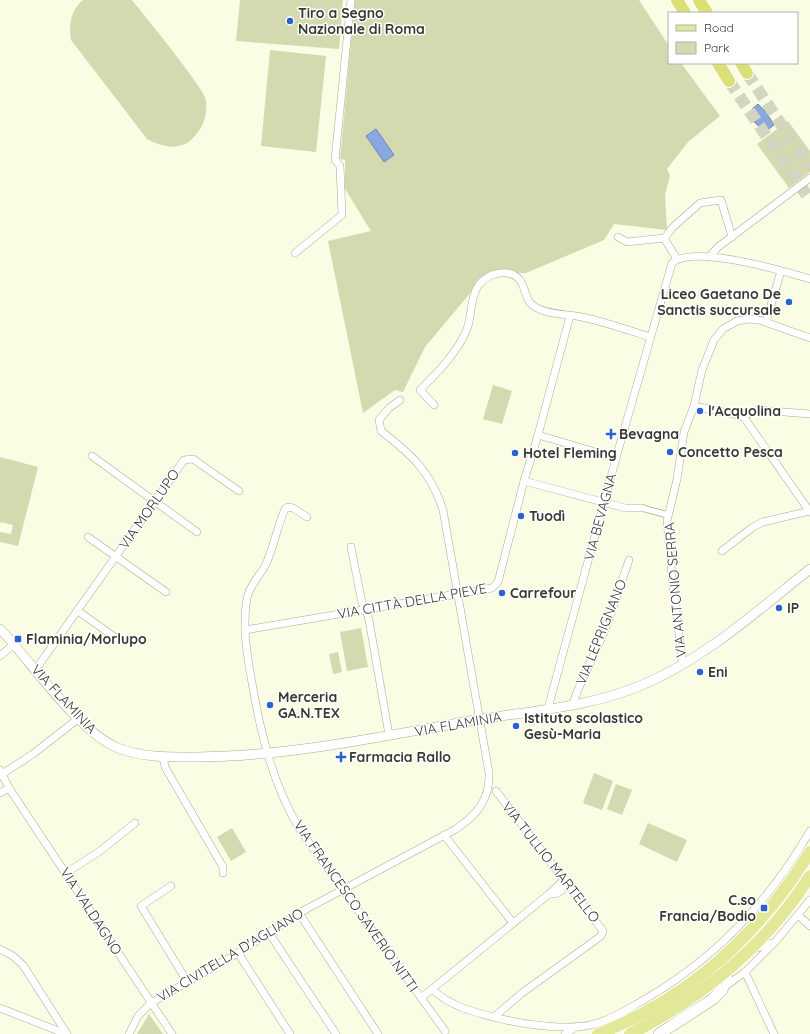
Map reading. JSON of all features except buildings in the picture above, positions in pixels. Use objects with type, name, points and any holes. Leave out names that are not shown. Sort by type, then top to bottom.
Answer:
[{"type":"highway","points":[[699,0],[706,12]]},
{"type":"highway","points":[[704,0],[710,12]]},
{"type":"highway","points":[[719,64],[730,81]]},
{"type":"main road","points":[[598,1034],[653,1008],[718,963],[739,944],[783,894],[810,852]]},
{"type":"main road","points":[[630,1034],[680,1006],[726,972],[750,951],[786,909],[810,876]]},
{"type":"main road","points":[[718,963],[726,972]]},
{"type":"main road","points":[[659,1034],[706,1004],[722,990],[726,972]]},
{"type":"street","points":[[295,253],[342,215],[340,166],[335,160],[351,0]]},
{"type":"street","points":[[709,257],[732,236],[810,178]]},
{"type":"street","points":[[618,237],[627,242],[664,239],[672,228],[700,203],[721,200],[732,236]]},
{"type":"street","points":[[664,239],[677,259],[688,257],[709,257],[756,263],[810,279]]},
{"type":"street","name":"VIA BEVAGNA","points":[[548,708],[670,266],[677,259]]},
{"type":"street","points":[[766,322],[781,270]]},
{"type":"street","points":[[434,405],[420,390],[434,376],[462,339],[470,319],[476,290],[480,283],[490,276],[504,273],[516,277],[523,285],[529,302],[535,307],[570,316],[581,317],[650,336]]},
{"type":"street","points":[[570,316],[538,435],[616,458]]},
{"type":"street","name":"VIA ANTONIO SERRA","points":[[683,665],[673,586],[667,521],[677,479],[684,432],[694,406],[702,370],[718,336],[730,324],[737,321],[754,319],[810,338]]},
{"type":"street","name":"VIA CIVITELLA D'AGLIANO","points":[[129,1034],[138,1016],[151,1003],[238,953],[299,913],[342,888],[444,835],[472,817],[487,793],[490,773],[457,595],[445,519],[434,488],[413,457],[381,430],[379,420],[389,408],[400,400]]},
{"type":"street","points":[[694,406],[743,416],[758,410],[810,414]]},
{"type":"street","points":[[722,551],[753,527],[763,522],[810,512],[743,416]]},
{"type":"street","name":"VIA CITTÀ DELLA PIEVE","points":[[245,630],[488,590],[498,582],[538,435]]},
{"type":"street","points":[[92,456],[197,532]]},
{"type":"street","name":"VIA MORLUPO","points":[[36,669],[182,462],[187,458],[193,459],[239,491]]},
{"type":"street","points":[[524,482],[625,508],[642,508],[668,515]]},
{"type":"street","name":"VIA FRANCESCO SAVERIO NITTI","points":[[307,517],[293,508],[288,507],[285,509],[266,562],[249,592],[245,630],[247,655],[267,754],[296,824],[445,1031]]},
{"type":"street","points":[[88,537],[166,592]]},
{"type":"street","points":[[351,547],[362,603],[366,610],[389,736]]},
{"type":"street","name":"VIA LEPRIGNANO","points":[[573,704],[578,687],[601,640],[628,560]]},
{"type":"street","name":"VIA FLAMINIA","points":[[0,629],[79,718],[96,734],[116,747],[140,754],[163,756],[218,757],[267,754],[389,736],[573,704],[618,694],[657,678],[683,665],[725,635],[810,569]]},
{"type":"street","points":[[78,611],[116,638]]},
{"type":"street","points":[[0,656],[14,644]]},
{"type":"street","points":[[1,773],[32,754],[79,718]]},
{"type":"street","points":[[163,756],[165,767],[223,867],[224,873]]},
{"type":"street","name":"VIA VALDAGNO","points":[[1,773],[9,788],[172,1034]]},
{"type":"street","points":[[0,793],[9,788]]},
{"type":"street","name":"VIA TULLIO MARTELLO","points":[[494,1017],[522,993],[601,936],[603,932],[603,928],[496,792]]},
{"type":"street","points":[[66,873],[100,851],[134,823]]},
{"type":"street","points":[[432,989],[451,1003],[494,1017],[518,1022],[576,1027],[594,1024],[630,1008],[664,989],[700,963],[736,930],[772,889],[810,831]]},
{"type":"street","points":[[444,835],[513,923]]},
{"type":"street","points":[[421,998],[548,894],[556,894],[567,882]]},
{"type":"street","points":[[171,886],[141,906],[188,983]]},
{"type":"street","points":[[722,990],[745,972],[776,942],[799,916],[810,900]]},
{"type":"street","points":[[299,913],[378,1034]]},
{"type":"street","points":[[799,916],[810,926]]},
{"type":"street","points":[[736,930],[735,938],[743,949],[750,951],[776,942]]},
{"type":"street","points":[[269,933],[336,1034]]},
{"type":"street","points":[[0,949],[13,956],[23,965],[66,1034]]},
{"type":"street","points":[[238,953],[290,1034]]},
{"type":"street","points":[[700,963],[718,963]]},
{"type":"street","points":[[726,972],[735,970],[745,972]]},
{"type":"street","points":[[745,972],[774,1034]]},
{"type":"street","points":[[0,1008],[66,1034]]},
{"type":"street","points":[[565,1034],[576,1027]]},
{"type":"green space","points":[[83,0],[132,0],[185,67],[203,93],[206,100],[205,118],[201,128],[190,141],[174,147],[157,144],[147,139],[71,40],[71,18],[75,9]]},
{"type":"green space","name":"Tiro a Segno Nazionale di Roma","points":[[240,0],[343,0],[339,49],[236,41]]},
{"type":"green space","points":[[355,0],[639,0],[668,44],[668,64],[682,64],[720,116],[688,142],[667,169],[670,176],[665,195],[667,230],[614,224],[604,240],[526,273],[487,273],[425,347],[403,392],[395,390],[363,413],[328,241],[371,231],[345,189],[345,160],[340,159]]},
{"type":"green space","points":[[270,50],[326,56],[316,152],[261,146]]},
{"type":"green space","points":[[788,121],[810,151],[810,172],[789,188],[757,144]]},
{"type":"green space","points":[[493,385],[512,391],[502,424],[483,419]]},
{"type":"green space","points":[[0,457],[38,467],[18,546],[0,542],[0,532],[11,534],[13,525],[1,522],[0,524]]},
{"type":"green space","points":[[361,628],[368,667],[347,671],[340,632]]},
{"type":"green space","points":[[338,652],[342,672],[333,674],[329,654]]},
{"type":"green space","points":[[594,773],[613,781],[602,810],[583,803]]},
{"type":"green space","points":[[616,784],[632,790],[622,815],[607,809]]},
{"type":"green space","points":[[648,823],[687,840],[677,862],[639,844]]},
{"type":"green space","points":[[232,828],[246,852],[231,861],[217,837]]},
{"type":"green space","points":[[149,1014],[163,1034],[137,1034]]},
{"type":"water","points":[[758,104],[766,112],[774,125],[765,132],[753,121],[755,117],[758,118],[752,109]]},
{"type":"water","points":[[376,129],[394,155],[384,162],[366,136]]},
{"type":"tunnel","points":[[747,73],[810,168]]},
{"type":"tunnel","points":[[729,81],[810,200]]},
{"type":"place","name":"Tiro a Segno Nazionale di Roma","points":[[290,21]]},
{"type":"place","name":"Liceo Gaetano De Sanctis succursale","points":[[789,302]]},
{"type":"place","name":"l'Acquolina","points":[[700,411]]},
{"type":"place","name":"Bevagna","points":[[611,434]]},
{"type":"place","name":"Concetto Pesca","points":[[670,452]]},
{"type":"place","name":"Hotel Fleming","points":[[515,453]]},
{"type":"place","name":"Tuodì","points":[[521,516]]},
{"type":"place","name":"Carrefour","points":[[502,593]]},
{"type":"place","name":"IP","points":[[779,608]]},
{"type":"place","name":"Flaminia/Morlupo","points":[[18,639]]},
{"type":"place","name":"Eni","points":[[700,672]]},
{"type":"place","name":"Merceria GA.N.TEX","points":[[270,705]]},
{"type":"place","name":"Istituto scolastico Gesù-Maria","points":[[516,726]]},
{"type":"place","name":"Farmacia Rallo","points":[[341,757]]},
{"type":"place","name":"C.so Francia/Bodio","points":[[764,908]]}]
